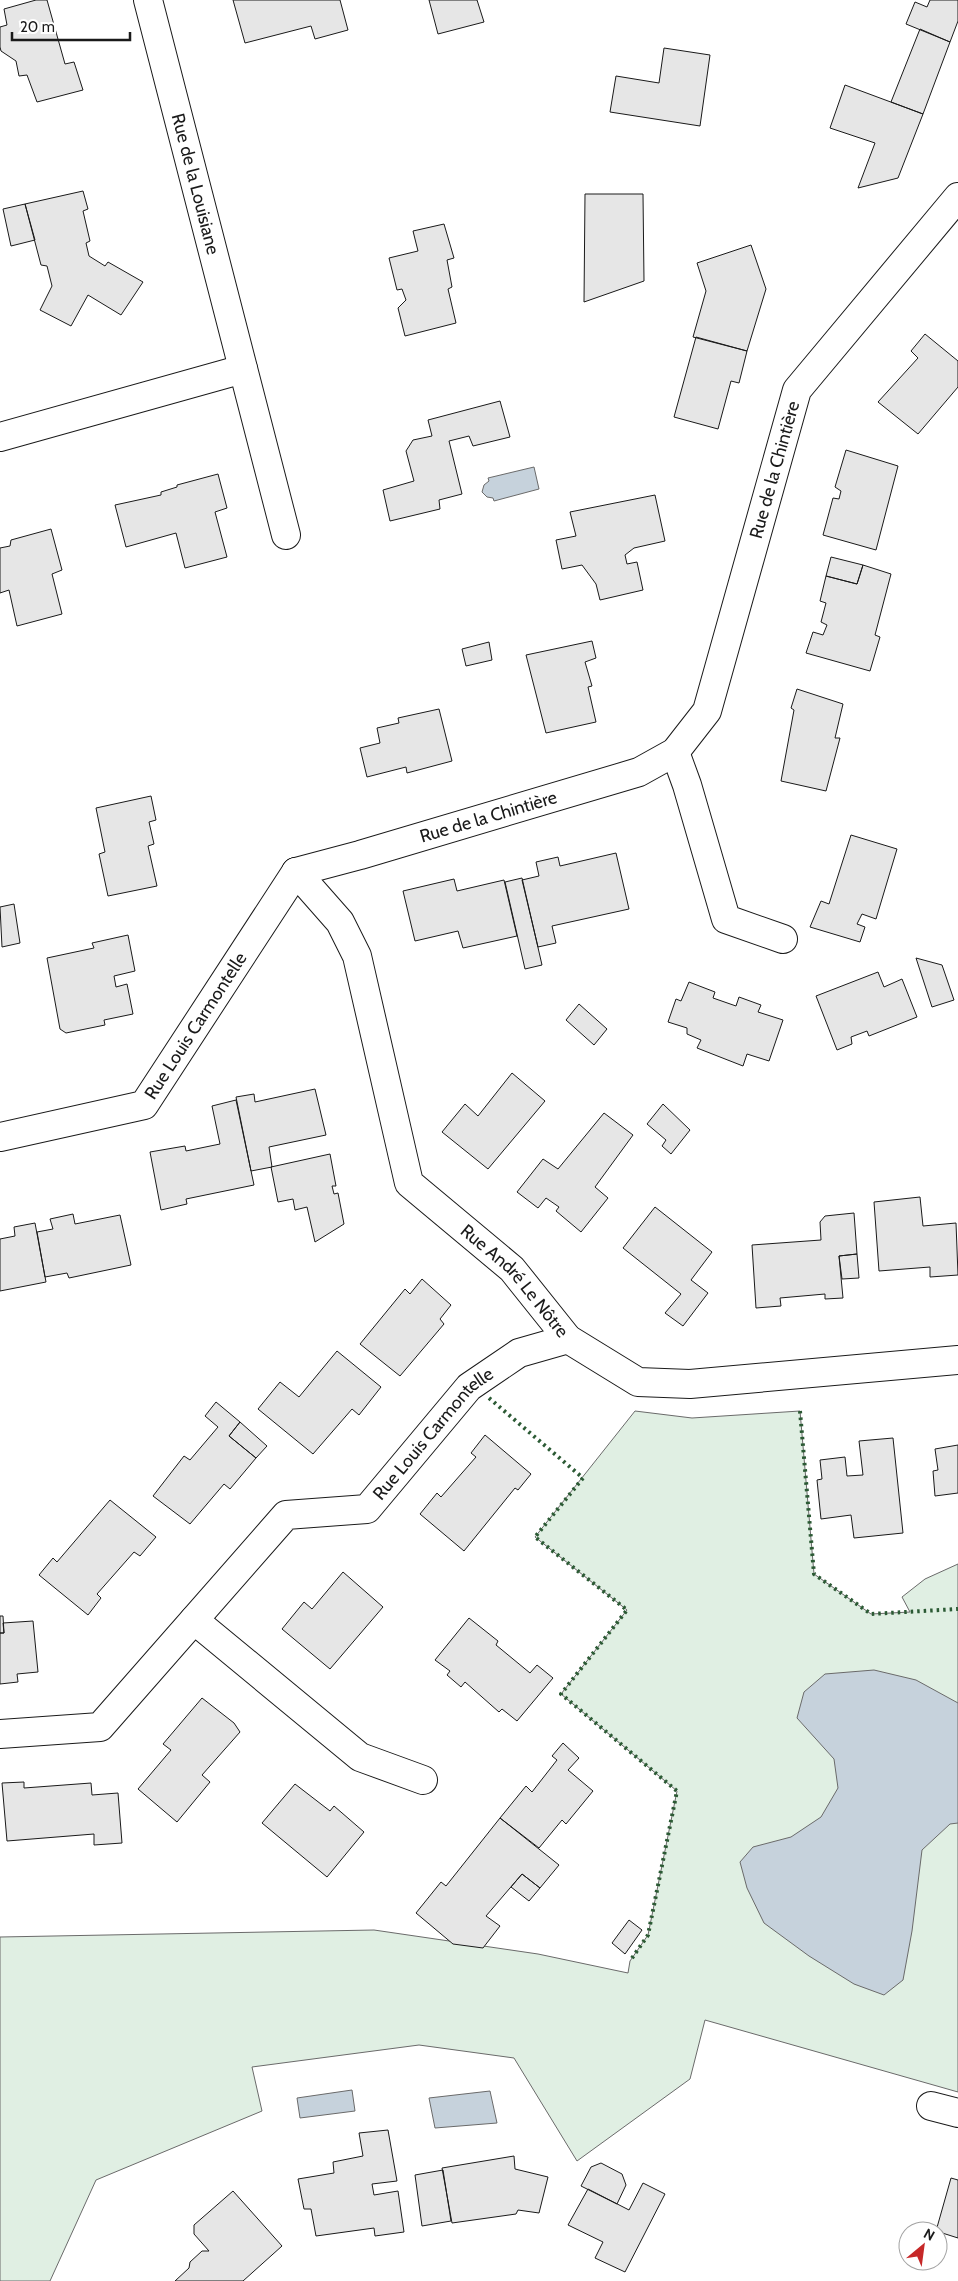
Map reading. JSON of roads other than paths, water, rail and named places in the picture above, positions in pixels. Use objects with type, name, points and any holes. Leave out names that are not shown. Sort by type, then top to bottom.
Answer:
[{"type":"street","name":"Rue de la Louisiane","points":[[148,0],[286,535]]},
{"type":"street","name":"Rue de la Chintière","points":[[296,872],[360,855],[639,772],[675,752],[707,712],[797,390],[958,197]]},
{"type":"street","points":[[0,437],[243,369]]},
{"type":"street","points":[[675,752],[687,785],[726,920],[783,939]]},
{"type":"street","name":"Rue Louis Carmontelle","points":[[0,1138],[144,1105],[296,872]]},
{"type":"street","name":"Rue André Le Nôtre","points":[[296,872],[340,922],[357,956],[409,1183],[512,1269],[568,1339],[638,1382],[690,1384],[958,1360]]},
{"type":"street","name":"Rue Louis Carmontelle","points":[[0,1734],[100,1727],[286,1514],[367,1509],[469,1387],[519,1353],[568,1339]]},
{"type":"street","points":[[194,1620],[360,1757],[423,1780]]},
{"type":"street","points":[[931,2106],[958,2113]]}]
